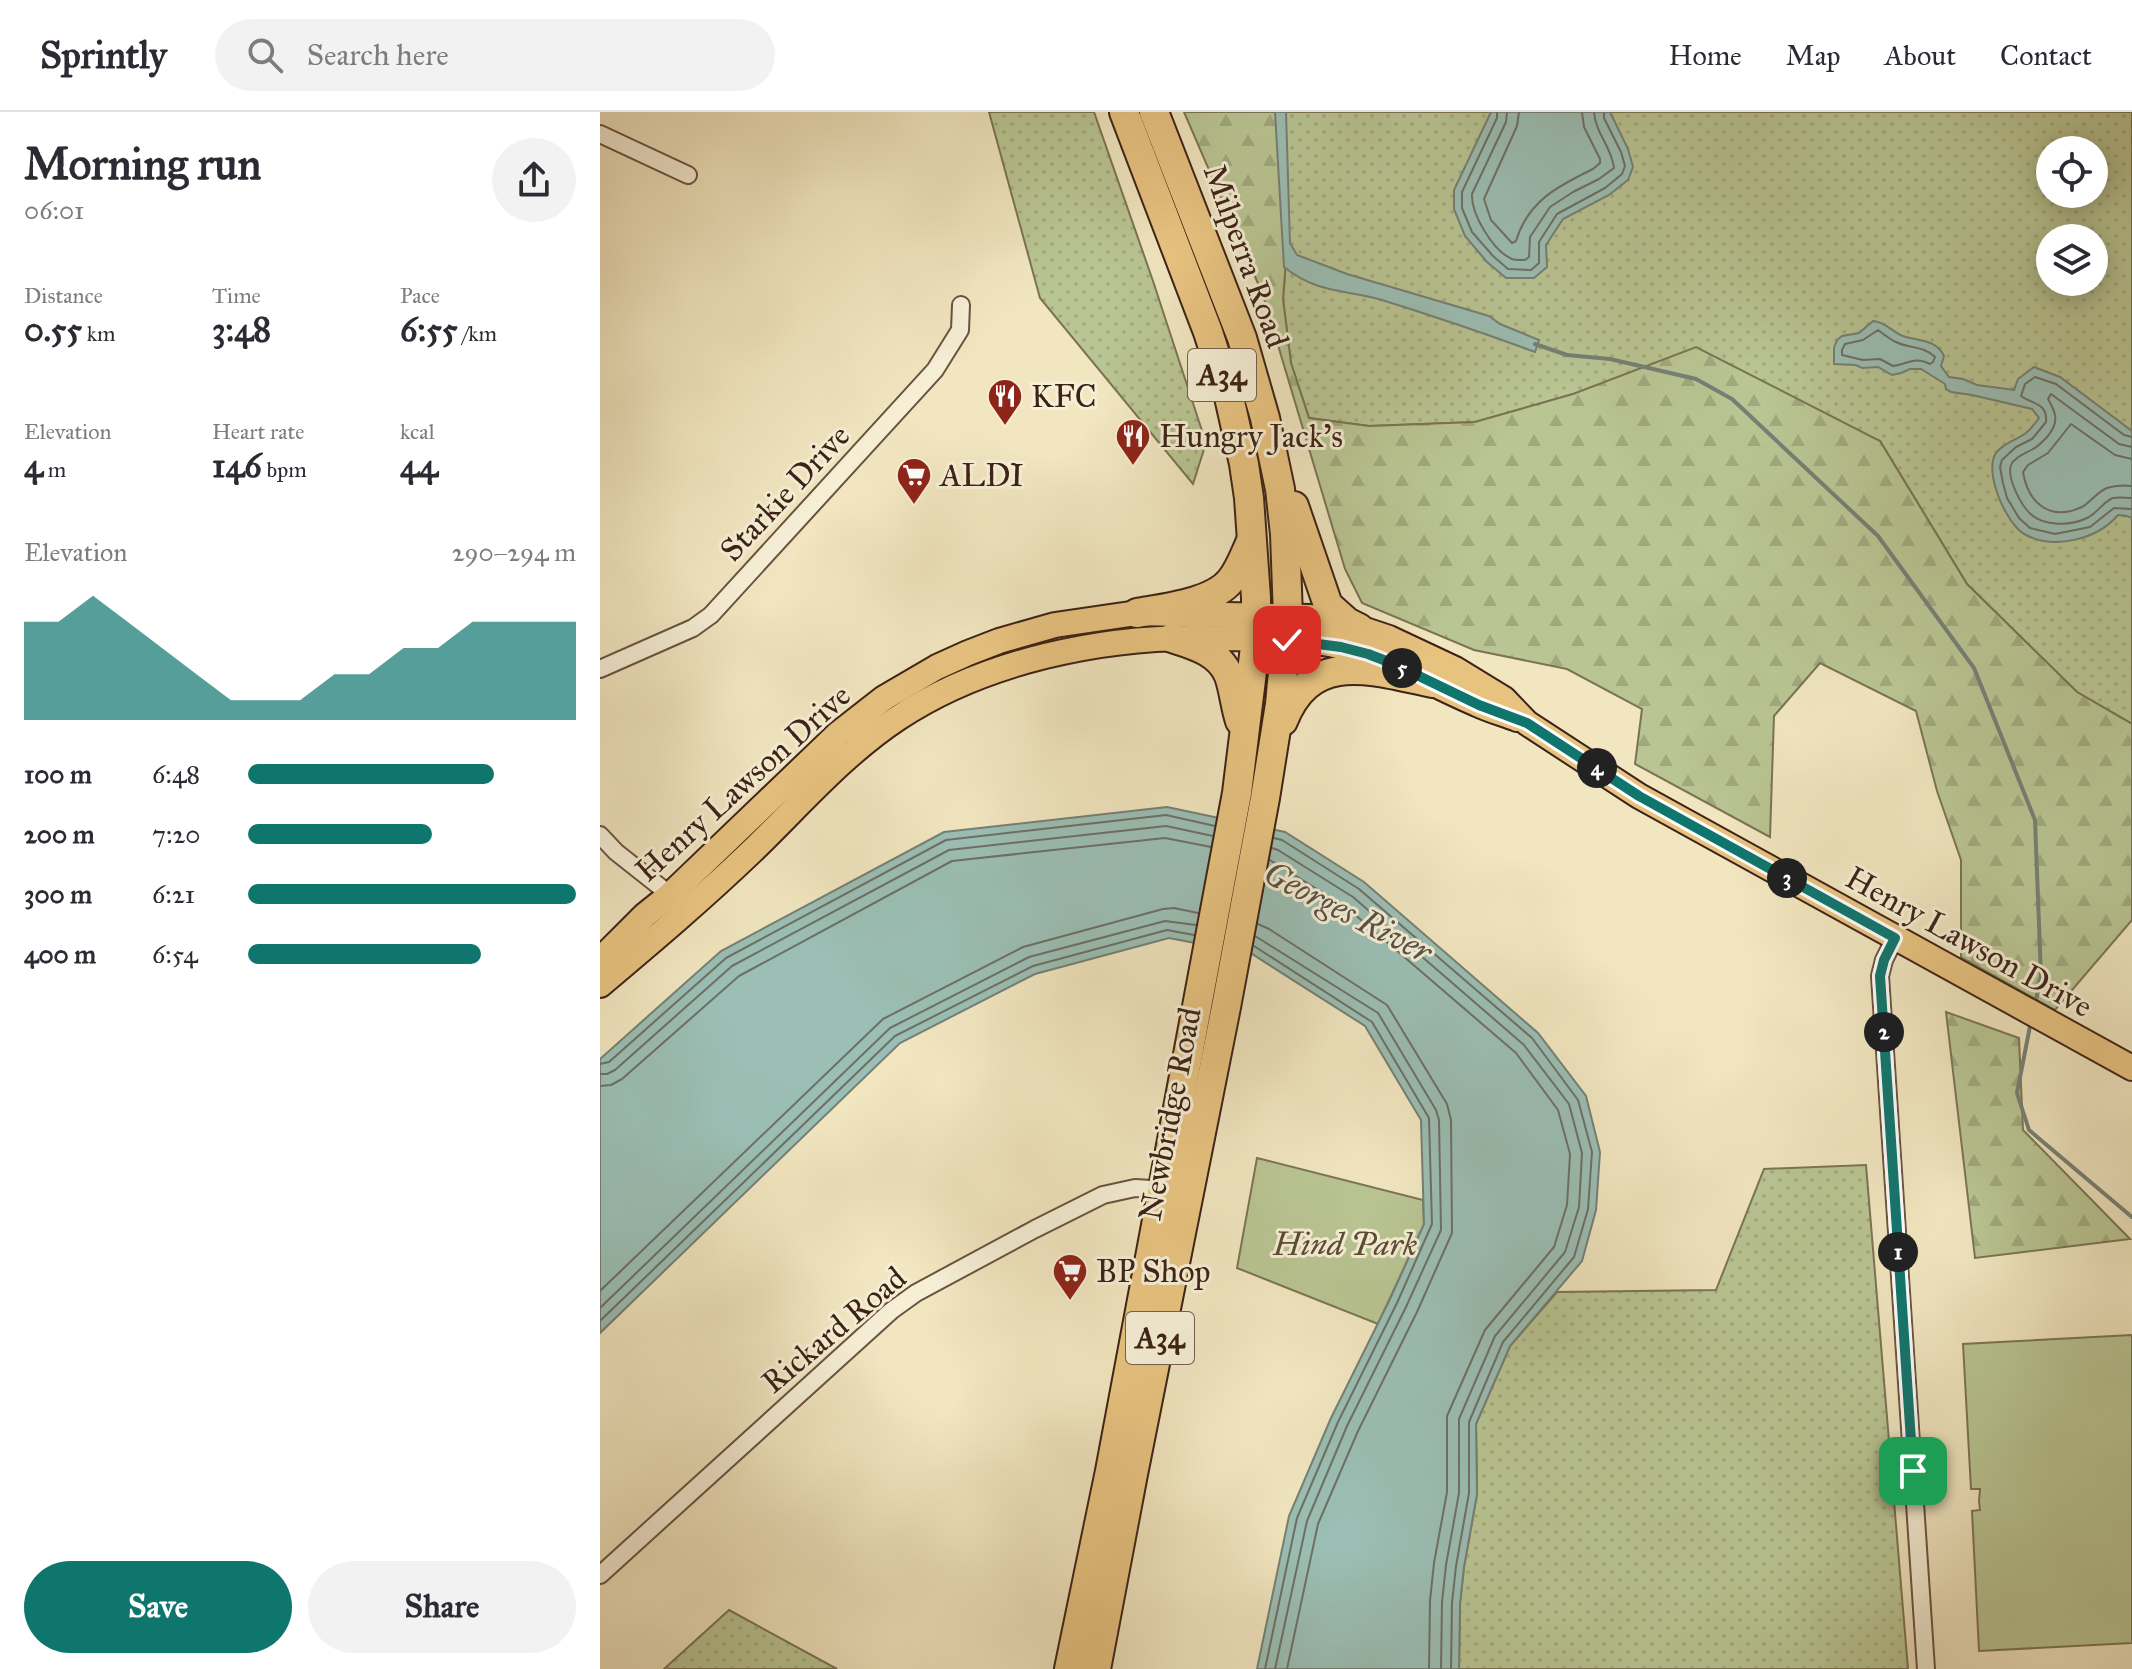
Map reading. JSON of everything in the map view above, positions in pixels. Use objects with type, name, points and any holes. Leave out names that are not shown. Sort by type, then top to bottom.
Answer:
[{"type":"highway","name":"Milperra Road","points":[[1124,112],[1208,332],[1229,397],[1244,464],[1253,537],[1256,628]]},
{"type":"highway","name":"Milperra Road","points":[[1154,112],[1242,338],[1265,418],[1280,489],[1285,534],[1287,628]]},
{"type":"highway","points":[[1265,418],[1324,596],[1333,611],[1359,628]]},
{"type":"highway","points":[[1137,613],[1195,601],[1218,592],[1237,572],[1253,537]]},
{"type":"highway","name":"Newbridge Road","points":[[1251,796],[1245,737],[1256,628]]},
{"type":"highway","name":"Newbridge Road","points":[[1096,1669],[1176,1190],[1251,796],[1273,748],[1287,628]]},
{"type":"highway","points":[[1172,638],[1209,652],[1224,666],[1245,737]]},
{"type":"highway","points":[[1273,748],[1297,694],[1317,678],[1336,671],[1364,670],[1433,683]]},
{"type":"highway","name":"Newbridge Road","points":[[1069,1669],[1110,1471],[1176,1190]]},
{"type":"main road","name":"Henry Lawson Drive","points":[[600,985],[838,734],[884,698],[937,667],[999,641],[1055,625],[1137,613],[1256,628]]},
{"type":"main road","name":"Henry Lawson Drive","points":[[1287,628],[1310,617],[1389,638],[1455,669],[1504,699],[1527,723]]},
{"type":"main road","name":"Henry Lawson Drive","points":[[600,960],[645,915],[679,902],[743,859],[872,736],[901,716],[956,687],[1010,666],[1076,649],[1256,628],[1287,628],[1394,664],[1479,705],[1527,723],[1639,796],[2132,1068]]},
{"type":"street","points":[[600,134],[688,175]]},
{"type":"street","name":"Starkie Drive","points":[[600,669],[693,628],[711,615],[935,370],[960,330],[961,305]]},
{"type":"street","points":[[600,835],[616,852],[679,902]]},
{"type":"street","points":[[1895,938],[1880,976],[1926,1669]]},
{"type":"street","points":[[2099,1050],[2132,1058]]},
{"type":"street","name":"Rickard Road","points":[[600,1575],[891,1311],[916,1293],[1103,1195],[1135,1188],[1176,1190]]},
{"type":"green space","points":[[989,112],[1094,112],[1206,443],[1193,484],[1040,298]]},
{"type":"green space","points":[[1184,112],[1282,112],[1286,260],[1283,299],[1291,363],[1309,418],[1369,426],[1475,422],[1573,394],[1696,347],[1880,441],[1967,584],[2077,692],[2132,724],[2132,920],[2055,1010],[1961,957],[1961,860],[1937,791],[1916,711],[1820,663],[1774,716],[1770,837],[1635,764],[1642,709],[1567,669],[1474,650],[1362,603],[1345,569],[1263,295]]},
{"type":"green space","points":[[1282,112],[2132,112],[2132,724],[2077,692],[1967,584],[1880,441],[1573,394],[1475,422],[1369,426],[1309,418],[1291,363],[1283,299],[1286,260]]},
{"type":"green space","points":[[1946,1012],[2019,1038],[2023,1130],[2130,1239],[1975,1258]]},
{"type":"green space","name":"Hind Park","points":[[1257,1158],[1423,1200],[1424,1225],[1378,1324],[1237,1268]]},
{"type":"green space","points":[[1866,1165],[1908,1669],[1459,1669],[1460,1604],[1477,1494],[1476,1424],[1510,1346],[1557,1292],[1716,1290],[1764,1169]]},
{"type":"green space","points":[[2132,1335],[2132,1643],[1979,1651],[1972,1511],[1980,1510],[1980,1489],[1971,1489],[1963,1344]]},
{"type":"green space","points":[[729,1610],[837,1669],[664,1669]]},
{"type":"water","points":[[1275,112],[1286,112],[1290,243],[1297,255],[1347,274],[1489,316],[1500,324],[1539,340],[1535,352],[1382,300],[1308,282],[1284,267]]},
{"type":"water","points":[[1491,112],[1610,112],[1633,167],[1628,180],[1609,195],[1563,219],[1546,245],[1547,267],[1534,278],[1506,278],[1487,262],[1465,236],[1454,209],[1454,190]]},
{"type":"water","points":[[1873,321],[1903,336],[1936,346],[1944,356],[1941,366],[1949,377],[2014,390],[2018,379],[2034,367],[2060,377],[2132,431],[2132,518],[2118,515],[2088,536],[2063,542],[2037,539],[2019,530],[1999,498],[1993,462],[1999,449],[2027,432],[2039,418],[2032,409],[1951,392],[1945,384],[1921,369],[1892,375],[1878,367],[1834,364],[1837,340],[1859,333]]},
{"type":"water","name":"Georges River","points":[[1167,807],[1285,832],[1364,882],[1538,1033],[1586,1096],[1600,1152],[1596,1210],[1582,1261],[1510,1346],[1476,1424],[1477,1494],[1460,1604],[1459,1669],[1257,1669],[1289,1516],[1331,1418],[1424,1224],[1421,1120],[1365,1026],[1252,954],[1169,938],[1035,974],[900,1043],[600,1333],[600,1059],[721,951],[944,832]]},
{"type":"waterway","points":[[1535,344],[1567,355],[1610,359],[1696,379],[1732,399],[1878,536],[1974,668],[2035,820],[2041,977],[2035,1004]]},
{"type":"waterway","points":[[2031,1021],[2017,1093],[2029,1130],[2132,1217]]},
{"type":"place","name":"KFC","points":[[1005,427]]},
{"type":"place","name":"Hungry Jack's","points":[[1133,467]]},
{"type":"place","name":"ALDI","points":[[914,506]]},
{"type":"place","name":"BP Shop","points":[[1070,1302]]},
{"type":"route","points":[[1287,640],[1368,654],[1479,705],[1527,723],[1639,796],[1895,938],[1880,976],[1913,1471]]}]
